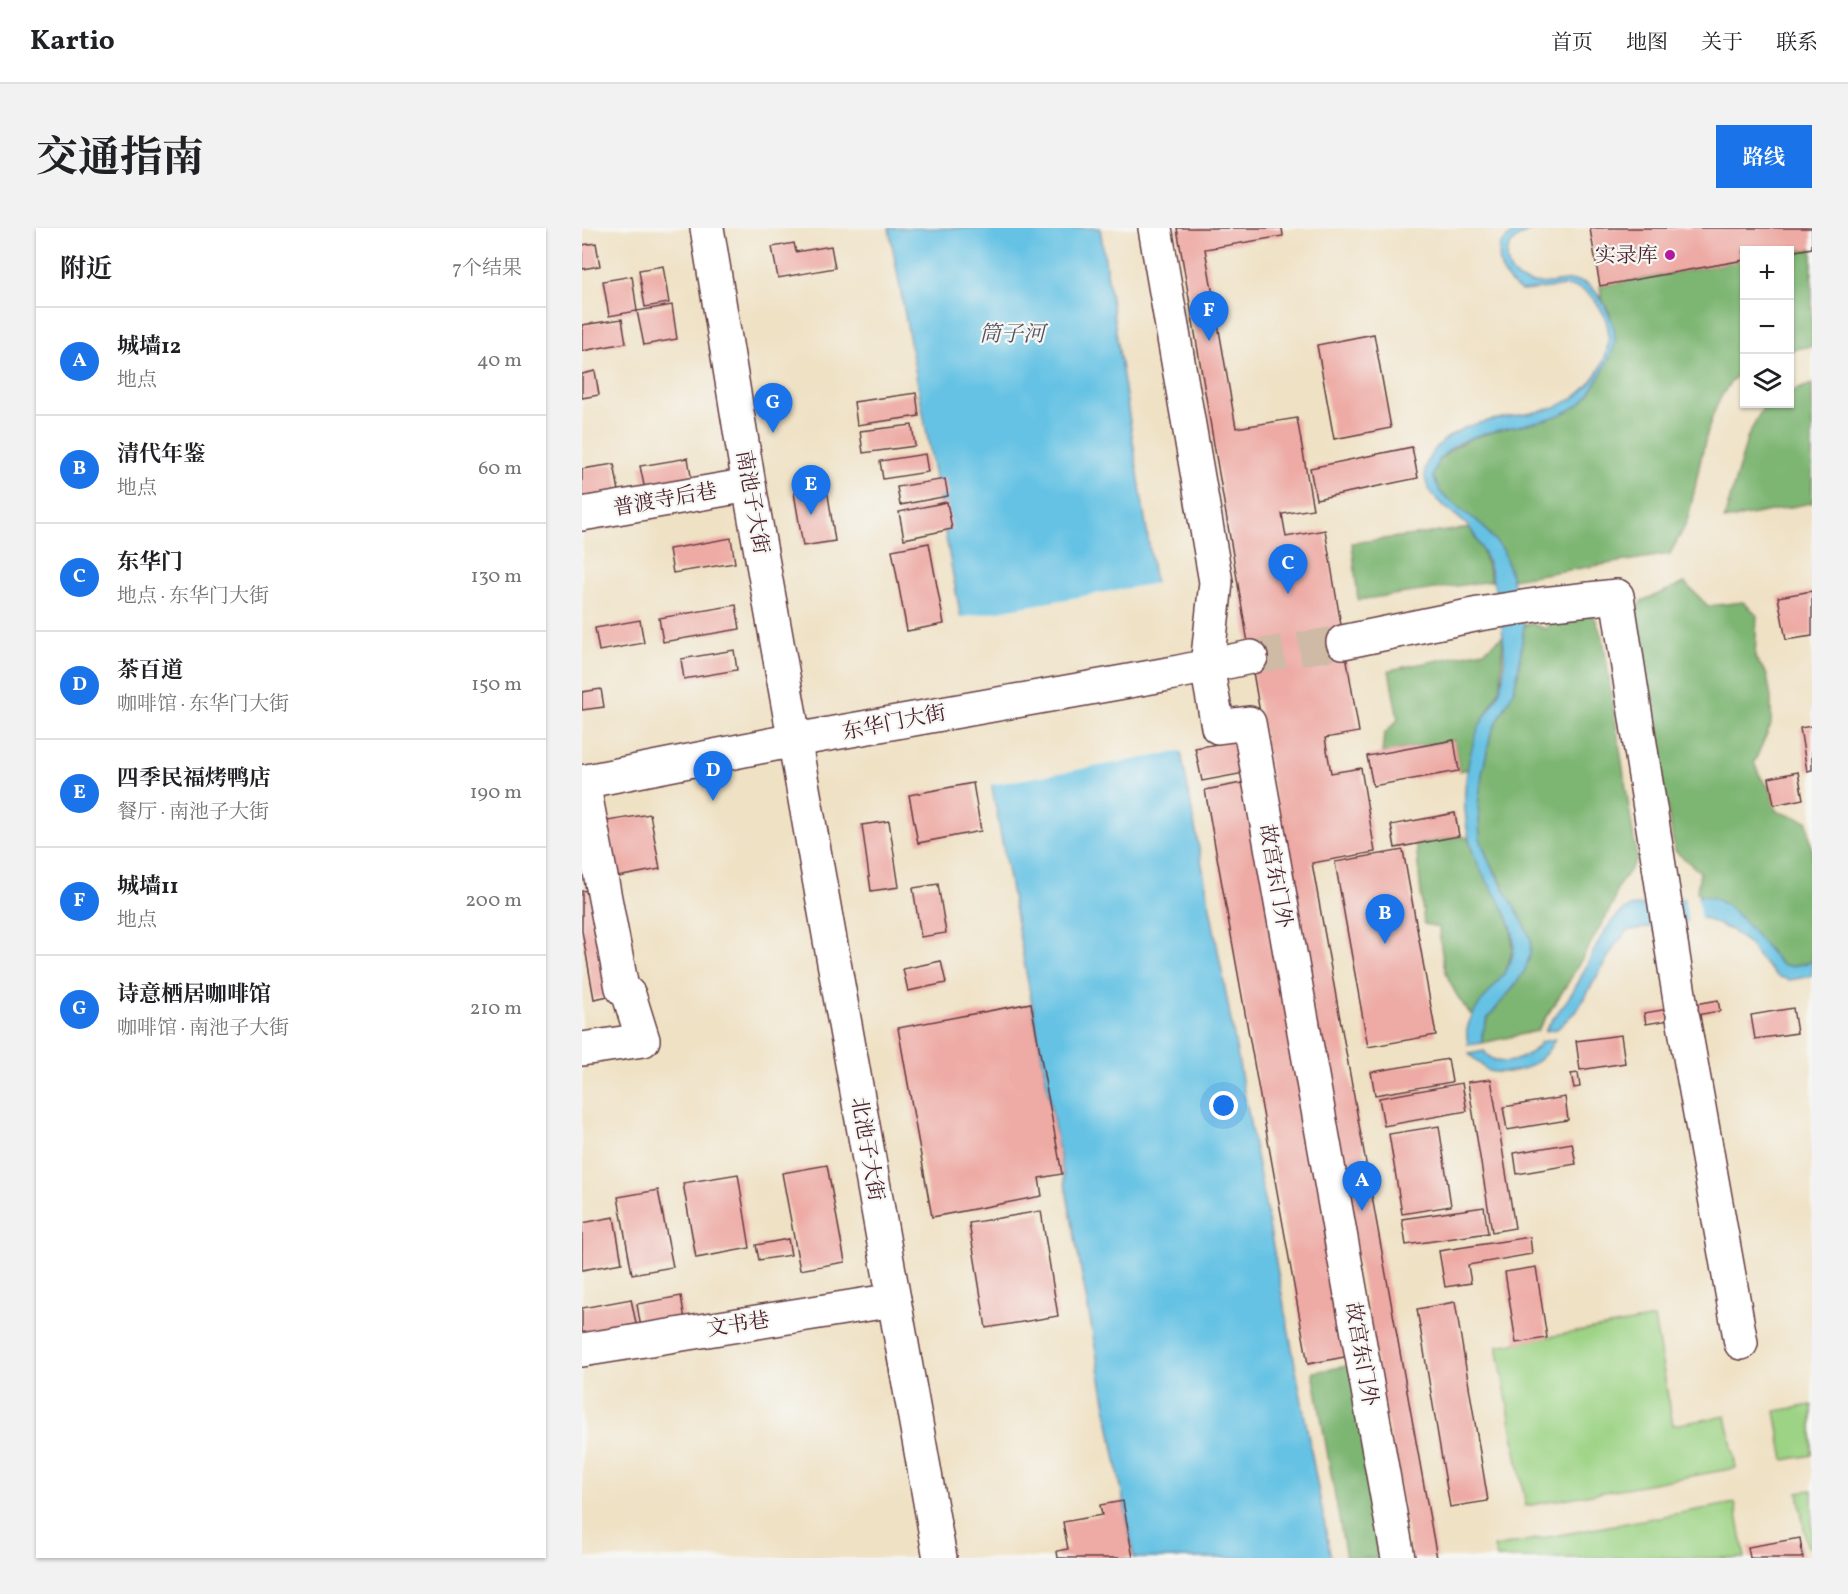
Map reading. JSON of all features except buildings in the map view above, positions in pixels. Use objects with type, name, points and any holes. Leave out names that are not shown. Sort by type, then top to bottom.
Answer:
[{"type":"street","name":"南池子大街","points":[[707,228],[749,485],[795,740]]},
{"type":"street","name":"故宫东门外","points":[[1155,228],[1216,582],[1207,666],[1218,727],[1249,723],[1398,1558]]},
{"type":"street","name":"普渡寺后巷","points":[[582,514],[749,485]]},
{"type":"street","points":[[1343,642],[1479,614],[1617,596],[1682,1012],[1741,1343]]},
{"type":"street","name":"东华门大街","points":[[583,782],[795,740],[1174,673],[1251,657]]},
{"type":"street","name":"北池子大街","points":[[795,740],[940,1558]]},
{"type":"street","points":[[582,1049],[643,1040],[629,995],[622,988],[583,782]]},
{"type":"street","name":"文书巷","points":[[582,1350],[894,1300]]},
{"type":"green space","points":[[1812,248],[1812,346],[1794,349],[1794,300],[1794,251]]},
{"type":"green space","points":[[1740,261],[1740,373],[1730,383],[1712,419],[1705,439],[1687,521],[1670,554],[1512,579],[1503,550],[1479,522],[1441,493],[1433,476],[1439,461],[1449,451],[1471,438],[1568,411],[1610,358],[1610,314],[1602,299],[1600,286]]},
{"type":"green space","points":[[1812,384],[1812,503],[1724,520],[1748,436],[1763,408],[1794,408],[1794,391]]},
{"type":"green space","points":[[1470,528],[1482,550],[1492,581],[1358,600],[1352,543]]},
{"type":"green space","points":[[1685,583],[1708,606],[1743,602],[1757,615],[1755,658],[1767,674],[1771,698],[1771,724],[1754,763],[1761,778],[1770,788],[1776,811],[1807,821],[1812,851],[1812,962],[1792,966],[1782,965],[1717,900],[1702,896],[1697,892],[1700,872],[1675,851],[1633,618],[1641,601]]},
{"type":"green space","points":[[1577,608],[1595,618],[1603,640],[1637,859],[1617,888],[1613,904],[1568,983],[1537,1031],[1482,1043],[1486,1023],[1491,1013],[1525,970],[1502,882],[1489,862],[1480,838],[1478,805],[1482,774],[1491,733],[1513,692],[1518,673],[1524,625],[1532,624],[1546,629],[1551,618]]},
{"type":"green space","points":[[1503,636],[1501,687],[1479,727],[1468,769],[1459,771],[1454,740],[1382,753],[1384,734],[1398,720],[1389,670],[1484,651]]},
{"type":"green space","points":[[1459,836],[1468,838],[1478,865],[1502,906],[1511,930],[1510,957],[1505,972],[1473,1017],[1457,996],[1447,976],[1439,927],[1424,924],[1416,844]]},
{"type":"green space","points":[[1654,1318],[1673,1425],[1726,1416],[1736,1468],[1526,1506],[1497,1346]]},
{"type":"green space","points":[[1357,1364],[1392,1558],[1346,1558],[1313,1372]]},
{"type":"green space","points":[[1812,1405],[1812,1455],[1784,1460],[1775,1411]]},
{"type":"green space","points":[[1812,1490],[1812,1546],[1807,1547],[1798,1492]]},
{"type":"green space","points":[[1735,1503],[1745,1558],[1497,1558],[1494,1547]]},
{"type":"water","name":"筒子河","points":[[889,228],[1100,228],[1181,752],[1331,1558],[1134,1558]]},
{"type":"water","points":[[1518,228],[1535,228],[1517,238],[1509,248],[1507,259],[1510,270],[1523,281],[1536,284],[1578,281],[1588,285],[1597,293],[1610,316],[1615,342],[1605,368],[1582,402],[1548,419],[1470,438],[1453,447],[1440,459],[1433,476],[1441,493],[1479,522],[1503,550],[1524,625],[1518,673],[1513,692],[1491,733],[1478,805],[1480,838],[1489,862],[1531,940],[1530,955],[1525,970],[1516,984],[1487,1019],[1482,1034],[1482,1043],[1468,1045],[1467,1032],[1470,1020],[1475,1010],[1504,973],[1513,953],[1514,941],[1508,919],[1479,867],[1471,846],[1466,824],[1465,800],[1466,778],[1473,744],[1480,725],[1495,701],[1501,686],[1504,642],[1496,591],[1482,549],[1469,527],[1440,503],[1429,489],[1425,467],[1436,448],[1451,435],[1468,426],[1545,410],[1563,404],[1579,394],[1602,365],[1608,341],[1605,317],[1597,303],[1586,292],[1566,286],[1521,291],[1505,276],[1499,259],[1500,245]]},
{"type":"water","points":[[1702,896],[1726,905],[1782,965],[1792,966],[1812,962],[1812,976],[1789,980],[1777,976],[1758,957],[1750,945],[1731,930],[1704,918],[1632,930],[1626,932],[1615,945],[1578,1009],[1557,1029],[1545,1031],[1575,988],[1598,943],[1620,913],[1630,907]]},
{"type":"water","points":[[1555,1039],[1550,1048],[1536,1062],[1509,1072],[1488,1071],[1469,1054],[1484,1051],[1497,1061],[1514,1061],[1529,1054],[1541,1042]]},
{"type":"pier","points":[[1157,583],[1184,751],[990,785],[959,618]]},
{"type":"pier","points":[[1697,894],[1701,922],[1688,924],[1684,896]]},
{"type":"tunnel","points":[[1251,657],[1343,642]]},
{"type":"place","name":"实录库","points":[[1670,255]]},
{"type":"place","name":"城墙11","points":[[1209,341]]},
{"type":"place","name":"诗意栖居咖啡馆","points":[[773,433]]},
{"type":"place","name":"四季民福烤鸭店","points":[[811,515]]},
{"type":"place","name":"东华门","points":[[1288,594]]},
{"type":"place","name":"茶百道","points":[[713,801]]},
{"type":"place","name":"清代年鉴","points":[[1385,944]]},
{"type":"place","name":"城墙12","points":[[1362,1211]]}]
